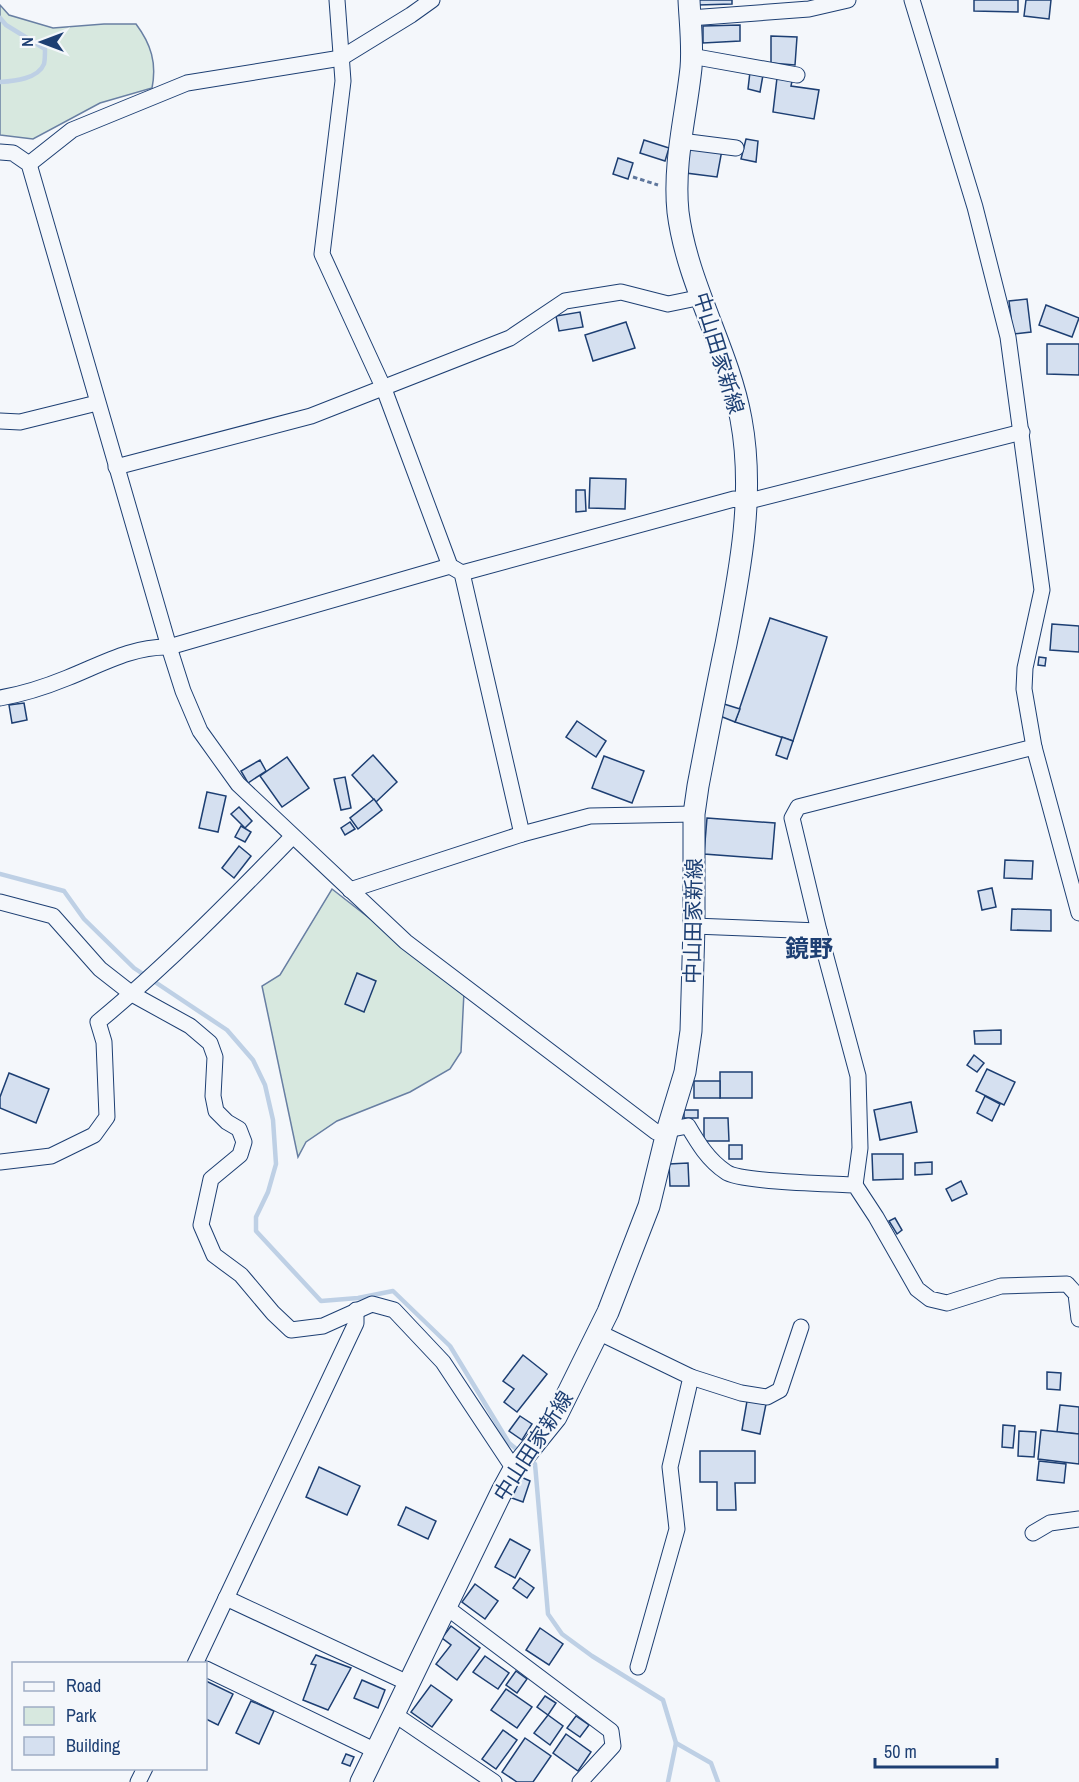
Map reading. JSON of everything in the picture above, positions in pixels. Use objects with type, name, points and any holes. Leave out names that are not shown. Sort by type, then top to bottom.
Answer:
[{"type":"main road","name":"中山田家新線","points":[[362,1782],[502,1491],[514,1469],[556,1417],[598,1332],[628,1263],[649,1206],[668,1128],[685,1072],[691,1031],[694,814],[740,570],[746,502],[741,420],[725,360],[683,238],[677,190],[677,171],[691,56],[689,9]]},
{"type":"street","points":[[337,0],[343,81],[322,254],[384,389],[456,569],[522,834]]},
{"type":"street","points":[[29,164],[72,130],[187,83],[341,58],[432,0]]},
{"type":"street","points":[[689,9],[809,9],[848,0]]},
{"type":"street","points":[[912,0],[978,218],[1008,337],[1042,590],[1025,668],[1024,689],[1034,747],[1079,913]]},
{"type":"street","points":[[691,56],[797,75]]},
{"type":"street","points":[[681,141],[736,148]]},
{"type":"street","points":[[0,152],[13,153],[29,164],[183,691],[200,731],[238,784],[406,942],[656,1132],[688,1126],[703,1152],[728,1174],[764,1179],[855,1185]]},
{"type":"street","points":[[116,467],[311,416],[510,338],[565,301],[621,292],[668,304],[702,297]]},
{"type":"street","points":[[0,421],[20,422],[98,403]]},
{"type":"street","points":[[0,698],[24,694],[68,678],[109,659],[155,647],[169,647],[456,569],[734,499],[746,502],[1022,432]]},
{"type":"street","points":[[1034,747],[798,807],[792,818],[819,931],[858,1076],[860,1148],[855,1185],[917,1289],[930,1299],[947,1303],[1001,1286],[1067,1284],[1076,1294],[1079,1319]]},
{"type":"street","points":[[350,890],[522,834],[590,816],[694,814]]},
{"type":"street","points":[[0,1162],[51,1156],[94,1135],[107,1117],[104,1042],[98,1022],[132,994],[213,919],[292,837]]},
{"type":"street","points":[[0,902],[53,916],[100,969],[132,994],[190,1026],[210,1043],[215,1057],[213,1096],[216,1112],[226,1122],[239,1129],[244,1142],[240,1155],[211,1179],[201,1226],[214,1255],[241,1275],[273,1313],[291,1330],[323,1326],[372,1304],[394,1310],[443,1362],[514,1469]]},
{"type":"street","points":[[694,926],[819,931]]},
{"type":"street","points":[[196,1662],[356,1323],[356,1310]]},
{"type":"street","points":[[598,1332],[691,1377],[741,1394],[767,1396],[780,1390],[801,1327]]},
{"type":"street","points":[[638,1667],[677,1529],[670,1467],[691,1377]]},
{"type":"street","points":[[1033,1533],[1050,1523],[1079,1519]]},
{"type":"street","points":[[226,1598],[408,1683]]},
{"type":"street","points":[[446,1607],[611,1731],[613,1746],[580,1782]]},
{"type":"street","points":[[207,1669],[376,1751]]},
{"type":"street","points":[[394,1714],[494,1782]]},
{"type":"path","points":[[633,177],[677,190]]},
{"type":"green space","points":[[0,5],[9,15],[53,28],[136,24],[152,54],[154,70],[152,88],[100,103],[33,139],[0,135]]},
{"type":"green space","points":[[332,889],[464,992],[461,1052],[450,1069],[410,1092],[337,1121],[306,1142],[298,1157],[262,986],[280,975]]},
{"type":"building","points":[[698,0],[732,0],[732,4],[698,5]]},
{"type":"building","points":[[974,0],[1018,0],[1018,12],[974,11]]},
{"type":"building","points":[[1026,0],[1051,0],[1049,19],[1024,16]]},
{"type":"building","points":[[740,25],[740,41],[703,43],[703,26]]},
{"type":"building","points":[[771,36],[797,37],[795,65],[771,63]]},
{"type":"building","points":[[750,72],[763,75],[760,92],[748,89]]},
{"type":"building","points":[[777,78],[792,81],[791,86],[819,90],[814,119],[773,112]]},
{"type":"building","points":[[746,139],[758,141],[756,162],[741,159]]},
{"type":"building","points":[[644,140],[669,148],[665,161],[640,153]]},
{"type":"building","points":[[690,146],[722,150],[717,177],[686,173]]},
{"type":"building","points":[[618,158],[633,163],[628,179],[613,174]]},
{"type":"building","points":[[1027,299],[1031,332],[1013,334],[1009,301]]},
{"type":"building","points":[[1046,305],[1079,318],[1072,337],[1039,325]]},
{"type":"building","points":[[580,312],[583,327],[559,331],[556,316]]},
{"type":"building","points":[[626,322],[635,348],[593,361],[585,335]]},
{"type":"building","points":[[1047,344],[1079,344],[1079,375],[1047,374]]},
{"type":"building","points":[[590,478],[626,479],[625,509],[589,508]]},
{"type":"building","points":[[576,490],[585,490],[586,511],[576,512]]},
{"type":"building","points":[[770,618],[827,637],[793,741],[735,722]]},
{"type":"building","points":[[1052,624],[1079,626],[1079,652],[1050,650]]},
{"type":"building","points":[[1039,657],[1046,658],[1045,666],[1038,665]]},
{"type":"building","points":[[24,703],[27,720],[12,723],[9,705]]},
{"type":"building","points":[[724,704],[740,709],[735,722],[720,716]]},
{"type":"building","points":[[577,721],[606,741],[596,757],[566,737]]},
{"type":"building","points":[[782,737],[793,741],[787,759],[776,755]]},
{"type":"building","points":[[373,755],[397,782],[376,802],[352,775]]},
{"type":"building","points":[[604,756],[644,771],[632,803],[592,788]]},
{"type":"building","points":[[287,757],[309,788],[282,807],[260,776]]},
{"type":"building","points":[[260,760],[266,771],[248,783],[241,771]]},
{"type":"building","points":[[345,777],[351,808],[341,810],[334,779]]},
{"type":"building","points":[[207,792],[226,796],[218,832],[199,828]]},
{"type":"building","points":[[374,799],[382,810],[358,829],[350,818]]},
{"type":"building","points":[[239,807],[252,821],[245,828],[231,814]]},
{"type":"building","points":[[707,818],[775,823],[772,859],[704,854]]},
{"type":"building","points":[[350,822],[355,829],[345,835],[341,828]]},
{"type":"building","points":[[241,826],[251,832],[245,842],[235,837]]},
{"type":"building","points":[[239,846],[251,856],[234,878],[222,868]]},
{"type":"building","points":[[1005,860],[1033,861],[1032,879],[1004,878]]},
{"type":"building","points":[[992,888],[996,907],[982,910],[978,891]]},
{"type":"building","points":[[1012,909],[1051,910],[1051,931],[1011,930]]},
{"type":"building","points":[[357,973],[376,981],[364,1012],[345,1004]]},
{"type":"building","points":[[1001,1030],[1001,1044],[975,1044],[974,1031]]},
{"type":"building","points":[[974,1055],[984,1063],[977,1072],[967,1065]]},
{"type":"building","points":[[987,1069],[1015,1082],[1004,1105],[976,1091]]},
{"type":"building","points":[[720,1072],[752,1072],[752,1098],[720,1098]]},
{"type":"building","points":[[9,1073],[49,1089],[36,1123],[0,1108],[0,1097]]},
{"type":"building","points":[[694,1081],[720,1081],[720,1098],[694,1098]]},
{"type":"building","points":[[985,1096],[1000,1104],[992,1121],[977,1113]]},
{"type":"building","points":[[911,1102],[917,1132],[880,1140],[874,1110]]},
{"type":"building","points":[[684,1110],[698,1110],[698,1118],[684,1118]]},
{"type":"building","points":[[704,1118],[728,1118],[729,1141],[704,1141]]},
{"type":"building","points":[[729,1145],[742,1145],[742,1159],[729,1159]]},
{"type":"building","points":[[872,1154],[903,1154],[903,1179],[873,1180]]},
{"type":"building","points":[[932,1162],[932,1174],[915,1175],[915,1163]]},
{"type":"building","points":[[688,1163],[689,1186],[670,1186],[669,1164]]},
{"type":"building","points":[[961,1181],[967,1194],[952,1201],[946,1189]]},
{"type":"building","points":[[895,1218],[902,1230],[897,1234],[889,1221]]},
{"type":"building","points":[[523,1355],[547,1374],[517,1412],[504,1402],[514,1389],[503,1381]]},
{"type":"building","points":[[1047,1372],[1061,1373],[1060,1390],[1047,1389]]},
{"type":"building","points":[[747,1401],[766,1404],[760,1434],[742,1430]]},
{"type":"building","points":[[1060,1405],[1079,1407],[1079,1434],[1057,1432]]},
{"type":"building","points":[[520,1416],[532,1424],[522,1440],[509,1431]]},
{"type":"building","points":[[1003,1425],[1015,1426],[1013,1448],[1002,1447]]},
{"type":"building","points":[[1041,1430],[1079,1434],[1079,1464],[1038,1459]]},
{"type":"building","points":[[1019,1431],[1036,1432],[1034,1457],[1018,1456]]},
{"type":"building","points":[[700,1451],[755,1451],[755,1483],[735,1483],[736,1510],[717,1510],[717,1482],[700,1482]]},
{"type":"building","points":[[1039,1461],[1066,1464],[1064,1483],[1037,1480]]},
{"type":"building","points":[[319,1467],[360,1486],[347,1515],[306,1497]]},
{"type":"building","points":[[521,1477],[530,1481],[523,1502],[512,1498]]},
{"type":"building","points":[[406,1507],[436,1521],[428,1539],[398,1525]]},
{"type":"building","points":[[510,1539],[530,1550],[515,1578],[495,1567]]},
{"type":"building","points":[[520,1578],[534,1588],[527,1598],[513,1588]]},
{"type":"building","points":[[475,1584],[498,1601],[485,1619],[462,1602]]},
{"type":"building","points":[[451,1626],[480,1648],[457,1680],[436,1664],[451,1645],[442,1638]]},
{"type":"building","points":[[540,1628],[563,1644],[549,1665],[526,1650]]},
{"type":"building","points":[[316,1655],[351,1668],[328,1710],[303,1700],[316,1665],[311,1664]]},
{"type":"building","points":[[485,1656],[509,1673],[498,1689],[473,1672]]},
{"type":"building","points":[[516,1671],[527,1679],[517,1693],[506,1685]]},
{"type":"building","points":[[362,1680],[385,1690],[378,1708],[354,1698]]},
{"type":"building","points":[[207,1681],[233,1694],[218,1725],[207,1720]]},
{"type":"building","points":[[431,1685],[452,1700],[432,1727],[411,1712]]},
{"type":"building","points":[[506,1689],[532,1707],[517,1728],[491,1710]]},
{"type":"building","points":[[545,1696],[556,1703],[548,1715],[537,1707]]},
{"type":"building","points":[[251,1701],[274,1711],[259,1744],[236,1733]]},
{"type":"building","points":[[548,1715],[563,1726],[550,1745],[534,1733]]},
{"type":"building","points":[[576,1716],[589,1725],[580,1737],[567,1728]]},
{"type":"building","points":[[503,1730],[517,1740],[496,1769],[482,1759]]},
{"type":"building","points":[[566,1734],[591,1752],[578,1771],[553,1753]]},
{"type":"building","points":[[525,1738],[551,1756],[533,1782],[517,1782],[502,1772]]},
{"type":"building","points":[[346,1754],[354,1757],[350,1766],[342,1763]]},
{"type":"waterway","points":[[0,18],[6,25],[45,49],[44,64],[37,73],[25,78],[0,82]]},
{"type":"waterway","points":[[0,874],[64,891],[84,919],[134,968],[227,1030],[253,1060],[265,1085],[273,1120],[276,1164],[268,1192],[256,1217],[256,1231],[321,1301],[358,1298],[393,1291],[450,1346],[509,1443],[521,1453]]},
{"type":"waterway","points":[[530,1460],[535,1464],[548,1614],[562,1634],[592,1656],[663,1700],[676,1743],[668,1782]]},
{"type":"waterway","points":[[676,1743],[711,1763],[718,1782]]},
{"type":"district","name":"鏡野","points":[[809,948]]}]
